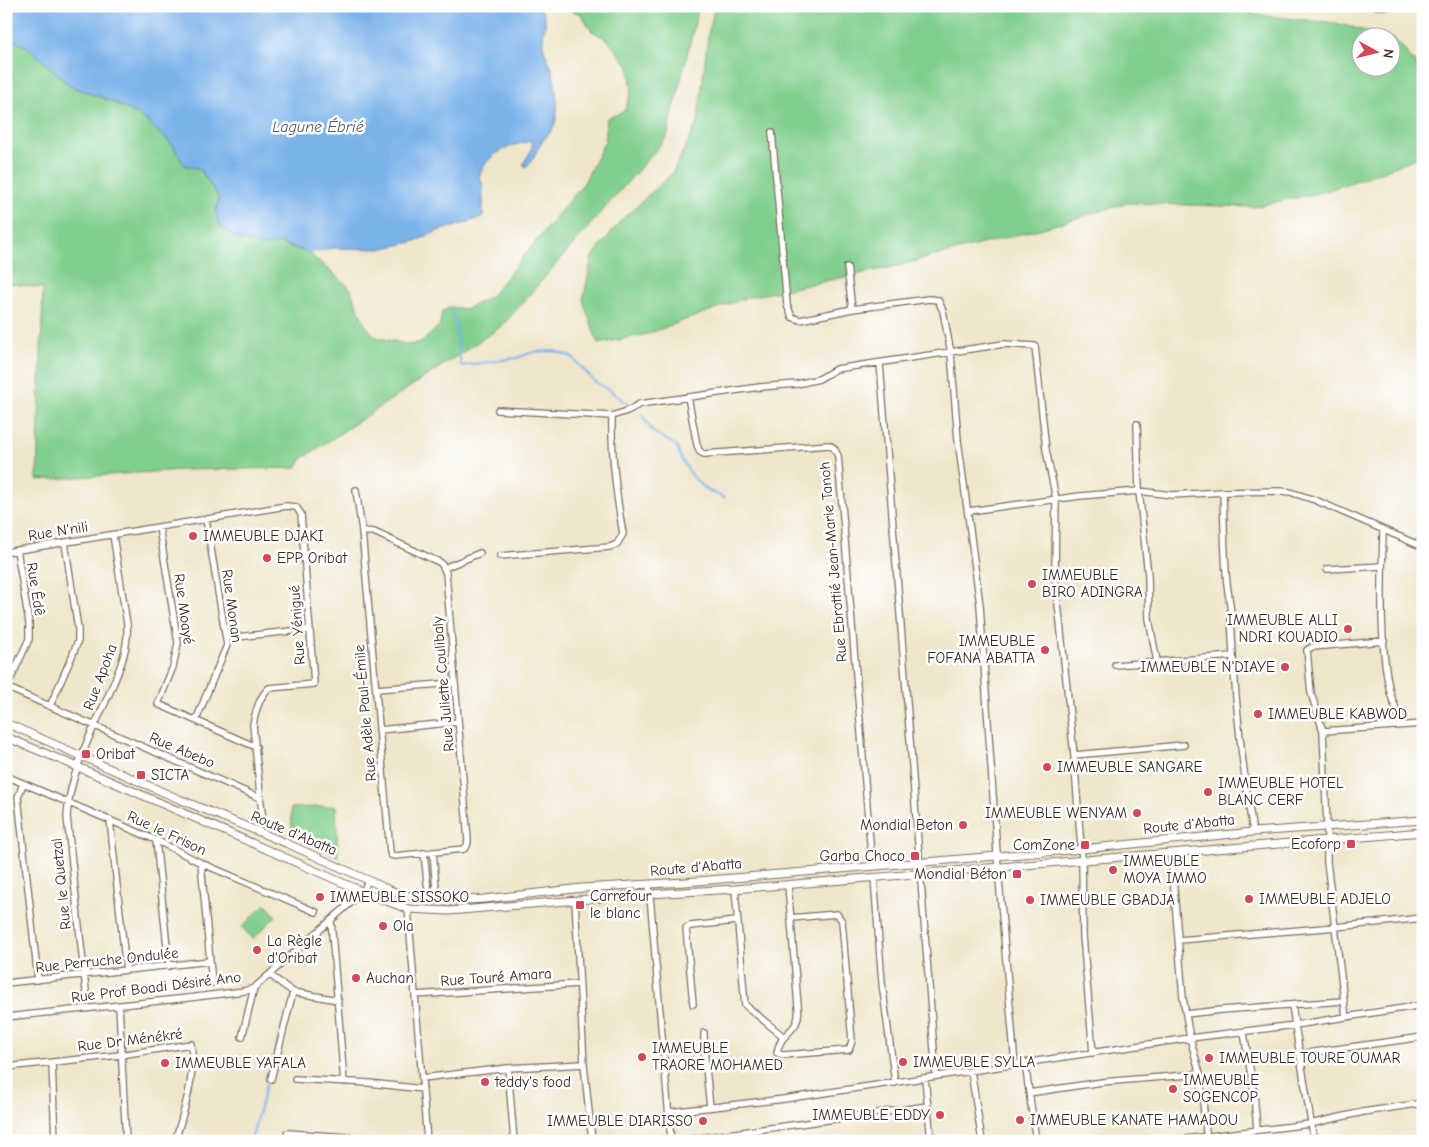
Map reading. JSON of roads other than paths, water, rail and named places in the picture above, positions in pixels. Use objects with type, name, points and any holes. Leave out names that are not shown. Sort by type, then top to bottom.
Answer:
[{"type":"street","points":[[1377,6],[1393,6]]},
{"type":"street","points":[[772,132],[787,305],[792,317],[800,320],[852,309],[929,299],[938,300],[943,311],[951,353],[958,440],[969,511],[980,605],[997,855],[1015,1064]]},
{"type":"street","points":[[847,267],[852,309]]},
{"type":"street","points":[[498,410],[612,416],[628,412],[640,404],[760,387],[797,384],[819,379],[836,369],[1004,344],[1035,346],[1046,450],[1056,499],[1055,575],[1082,849],[1083,936],[1093,1053]]},
{"type":"street","points":[[880,362],[922,874],[936,1076]]},
{"type":"street","name":"Rue Ebrottié Jean-Marie Tanoh","points":[[688,397],[696,445],[700,452],[704,454],[829,444],[834,448],[838,456],[872,866]]},
{"type":"street","points":[[500,556],[610,547],[621,539],[623,534],[614,482],[611,443],[612,416]]},
{"type":"street","points":[[1137,424],[1138,491],[1148,575],[1149,619],[1157,662]]},
{"type":"street","name":"Rue Adèle Paul-Émile","points":[[356,490],[362,530],[390,852],[391,855],[395,856],[424,853]]},
{"type":"street","points":[[969,511],[1056,499],[1138,491],[1172,495],[1223,492],[1290,492],[1315,500],[1423,547]]},
{"type":"street","points":[[1223,492],[1232,656],[1243,773],[1253,832]]},
{"type":"street","name":"Rue Yénigué","points":[[113,535],[286,506],[296,507],[301,514],[314,684],[269,688],[265,691],[254,716],[253,725],[263,823]]},
{"type":"street","name":"Rue Monan","points":[[196,720],[227,645],[206,519]]},
{"type":"street","name":"Rue Moayé","points":[[159,527],[178,643],[173,667],[158,704],[256,747]]},
{"type":"street","points":[[362,530],[374,532],[440,563],[444,568],[480,552]]},
{"type":"street","points":[[1383,530],[1384,641],[1390,692],[1403,724]]},
{"type":"street","name":"Rue N'nili","points":[[6,552],[113,535]]},
{"type":"street","name":"Rue Apoha","points":[[78,767],[120,669],[128,638],[113,535]]},
{"type":"street","points":[[50,706],[78,641],[78,629],[65,543]]},
{"type":"street","name":"Rue Êdê","points":[[7,687],[28,639],[29,623],[17,550]]},
{"type":"street","points":[[1327,569],[1382,566]]},
{"type":"street","name":"Rue Juliette Coulibaly","points":[[424,853],[464,849],[467,846],[446,573],[444,568]]},
{"type":"street","points":[[227,638],[310,629]]},
{"type":"street","points":[[1346,1017],[1326,841],[1328,827],[1323,731],[1311,693],[1307,650],[1312,647],[1384,641]]},
{"type":"street","points":[[1115,665],[1232,656]]},
{"type":"street","points":[[376,689],[455,683]]},
{"type":"street","points":[[7,687],[94,726]]},
{"type":"street","points":[[379,730],[458,722]]},
{"type":"street","name":"Route d'Abatta","points":[[6,723],[368,880],[404,895],[429,900],[484,899],[582,888],[1082,849],[1253,832],[1423,820]]},
{"type":"street","points":[[1323,731],[1423,724]]},
{"type":"street","name":"Rue Abebo","points":[[94,726],[260,798]]},
{"type":"street","name":"Route d'Abatta","points":[[6,737],[363,892],[408,908],[436,911],[475,910],[649,894],[788,885],[1423,832]]},
{"type":"street","points":[[1074,755],[1184,745]]},
{"type":"street","name":"Rue le Quetzal","points":[[78,767],[68,803],[67,818],[87,1000]]},
{"type":"street","name":"Rue le Frison","points":[[6,776],[156,840],[201,863],[316,912]]},
{"type":"street","points":[[23,784],[18,797],[38,980]]},
{"type":"street","points":[[110,820],[126,970]]},
{"type":"street","points":[[156,840],[169,966]]},
{"type":"street","points":[[433,852],[437,900]]},
{"type":"street","points":[[424,853],[429,900]]},
{"type":"street","points":[[1171,853],[1186,1014],[1190,1038],[1200,1074],[1206,1138]]},
{"type":"street","points":[[201,863],[212,984]]},
{"type":"street","points":[[874,877],[882,983],[896,1083]]},
{"type":"street","points":[[363,892],[368,880]]},
{"type":"street","points":[[649,884],[671,1141]]},
{"type":"street","points":[[788,885],[791,918],[800,1015],[796,1026],[784,1037],[776,1051],[780,1055],[849,1050],[852,1041],[842,920],[837,914],[791,918]]},
{"type":"street","points":[[735,889],[745,1005],[784,1037]]},
{"type":"street","name":"Rue Prof Boadi Désiré Ano","points":[[6,1017],[119,1006],[254,988],[363,892]]},
{"type":"street","points":[[575,900],[578,984],[592,1141]]},
{"type":"street","points":[[408,908],[428,1141]]},
{"type":"street","points":[[1179,940],[1423,918]]},
{"type":"street","points":[[331,920],[344,1082]]},
{"type":"street","points":[[693,1004],[686,928],[737,921]]},
{"type":"street","name":"Rue Perruche Ondulée","points":[[6,984],[210,961]]},
{"type":"street","points":[[270,975],[293,992],[338,1000]]},
{"type":"street","name":"Rue Touré Amara","points":[[414,995],[578,984]]},
{"type":"street","points":[[242,1037],[254,988]]},
{"type":"street","points":[[271,1079],[293,992]]},
{"type":"street","points":[[1186,1014],[1343,1001]]},
{"type":"street","points":[[1292,1005],[1314,1141]]},
{"type":"street","points":[[669,1112],[784,1099],[1190,1038],[1244,1033],[1423,1005]]},
{"type":"street","points":[[119,1006],[120,1055],[126,1141]]},
{"type":"street","points":[[704,1033],[710,1107]]},
{"type":"street","points":[[1244,1033],[1254,1093],[1257,1130]]},
{"type":"street","points":[[1300,1054],[1423,1038]]},
{"type":"street","name":"Rue Dr Ménékré","points":[[6,1067],[120,1055],[191,1044],[193,1058],[190,1082],[175,1141]]},
{"type":"street","points":[[52,1062],[55,1141]]},
{"type":"street","points":[[1025,1063],[1036,1141]]},
{"type":"street","points":[[422,1078],[508,1068],[584,1064]]},
{"type":"street","points":[[508,1068],[514,1141]]},
{"type":"street","points":[[971,1071],[982,1141]]},
{"type":"street","points":[[1029,1093],[1102,1082],[1200,1074]]},
{"type":"street","points":[[925,1078],[932,1141]]},
{"type":"street","points":[[295,1079],[423,1089]]},
{"type":"street","points":[[1168,1141],[1206,1138],[1310,1124],[1363,1112],[1423,1103]]},
{"type":"street","points":[[678,1141],[928,1106]]},
{"type":"street","points":[[287,1133],[408,1141]]},
{"type":"water","name":"Lagune Ébrié","points":[[6,6],[540,6],[539,8],[545,17],[543,44],[552,69],[555,85],[557,100],[556,121],[553,129],[526,167],[523,164],[532,149],[532,141],[507,148],[487,162],[479,177],[483,184],[483,217],[438,231],[416,241],[380,249],[333,248],[309,253],[280,243],[262,246],[236,238],[219,225],[216,212],[219,198],[200,169],[184,165],[173,145],[141,116],[111,101],[70,86],[28,47],[6,38]]},
{"type":"waterway","points":[[450,307],[456,329],[461,366],[517,358],[533,352],[555,351],[572,357],[595,382],[611,391],[632,408]]},
{"type":"waterway","points":[[641,414],[653,432],[677,446],[685,465],[699,482],[709,491],[724,498]]},
{"type":"waterway","points":[[251,1141],[279,1036]]},
{"type":"place","name":"IMMEUBLE DJAKI","points":[[193,536]]},
{"type":"place","name":"EPP Oribat","points":[[267,558]]},
{"type":"place","name":"IMMEUBLE BIRO ADINGRA","points":[[1032,584]]},
{"type":"place","name":"IMMEUBLE ALLI NDRI KOUADIO","points":[[1348,629]]},
{"type":"place","name":"IMMEUBLE FOFANA ABATTA","points":[[1045,650]]},
{"type":"place","name":"IMMEUBLE N'DIAYE","points":[[1285,667]]},
{"type":"place","name":"IMMEUBLE KABWOD","points":[[1258,714]]},
{"type":"place","name":"Oribat","points":[[86,754]]},
{"type":"place","name":"IMMEUBLE SANGARE","points":[[1047,767]]},
{"type":"place","name":"SICTA","points":[[141,775]]},
{"type":"place","name":"IMMEUBLE HOTEL BLANC CERF","points":[[1208,792]]},
{"type":"place","name":"IMMEUBLE WENYAM","points":[[1137,813]]},
{"type":"place","name":"Mondial Beton","points":[[963,825]]},
{"type":"place","name":"Ecoforp","points":[[1351,844]]},
{"type":"place","name":"ComZone","points":[[1085,845]]},
{"type":"place","name":"Garba Choco","points":[[915,856]]},
{"type":"place","name":"IMMEUBLE MOYA IMMO","points":[[1113,870]]},
{"type":"place","name":"Mondial Béton","points":[[1017,874]]},
{"type":"place","name":"IMMEUBLE SISSOKO","points":[[320,897]]},
{"type":"place","name":"IMMEUBLE ADJELO","points":[[1249,899]]},
{"type":"place","name":"IMMEUBLE GBADJA","points":[[1030,900]]},
{"type":"place","name":"Carrefour le blanc","points":[[580,905]]},
{"type":"place","name":"Ola","points":[[383,926]]},
{"type":"place","name":"La Règle d'Oribat","points":[[257,950]]},
{"type":"place","name":"Auchan","points":[[356,978]]},
{"type":"place","name":"IMMEUBLE TRAORE MOHAMED","points":[[642,1057]]},
{"type":"place","name":"IMMEUBLE TOURE OUMAR","points":[[1209,1058]]},
{"type":"place","name":"IMMEUBLE SYLLA","points":[[903,1062]]},
{"type":"place","name":"IMMEUBLE YAFALA","points":[[165,1063]]},
{"type":"place","name":"teddy's food","points":[[485,1082]]},
{"type":"place","name":"IMMEUBLE SOGENCOP","points":[[1173,1089]]},
{"type":"place","name":"IMMEUBLE EDDY","points":[[940,1115]]},
{"type":"place","name":"IMMEUBLE KANATE HAMADOU","points":[[1020,1120]]},
{"type":"place","name":"IMMEUBLE DIARISSO","points":[[703,1121]]}]
